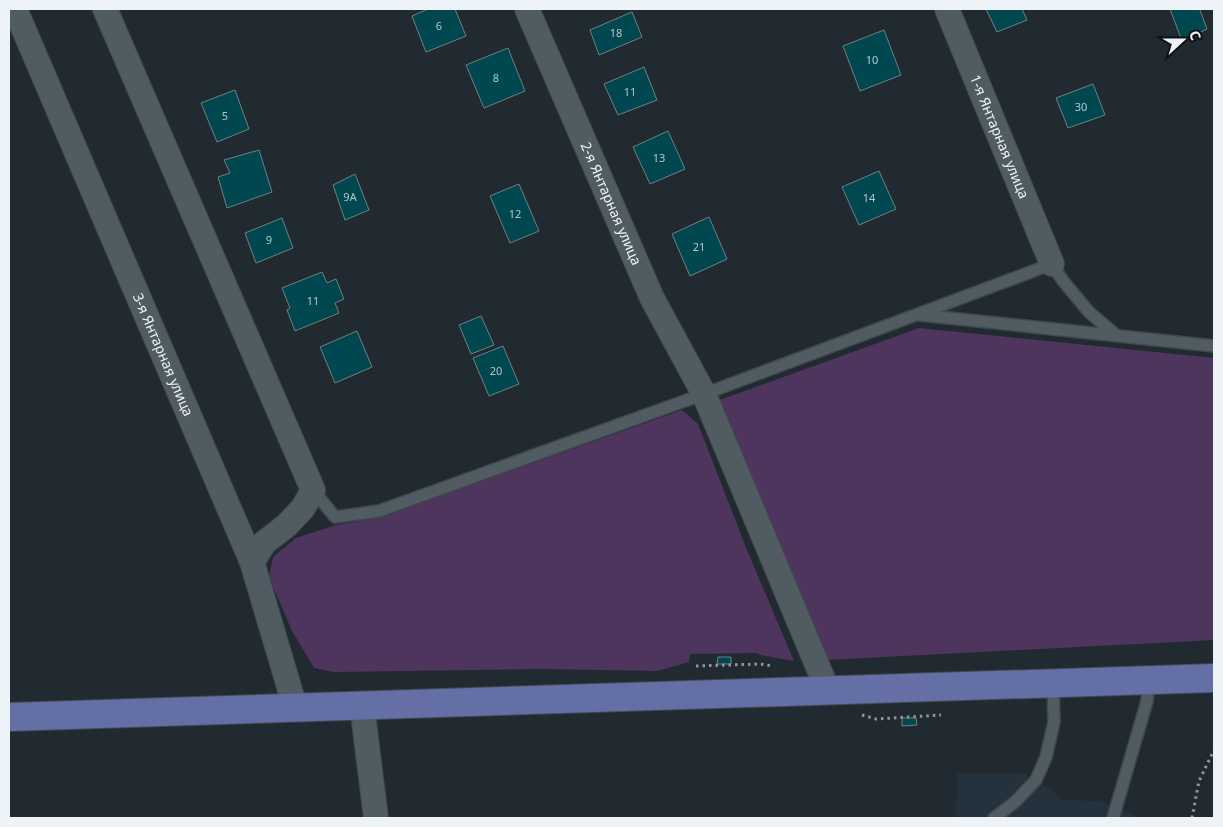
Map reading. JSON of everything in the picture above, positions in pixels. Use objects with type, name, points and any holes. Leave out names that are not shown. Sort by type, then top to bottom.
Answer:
[{"type":"main road","points":[[9,717],[1214,678]]},
{"type":"street","name":"3-я Янтарная улица","points":[[16,9],[252,562],[295,707]]},
{"type":"street","points":[[105,9],[313,490],[303,508],[287,525],[264,543],[252,562]]},
{"type":"street","name":"2-я Янтарная улица","points":[[527,9],[652,298],[704,394],[828,690]]},
{"type":"street","name":"1-я Янтарная улица","points":[[947,9],[1052,264]]},
{"type":"street","points":[[362,706],[376,818]]},
{"type":"lane","points":[[313,490],[335,517],[379,511],[704,394],[1052,264],[1063,281],[1089,312],[1116,336]]},
{"type":"lane","points":[[916,315],[1214,346]]},
{"type":"lane","points":[[1113,818],[1147,701],[1149,680]]},
{"type":"lane","points":[[994,818],[1015,802],[1036,780],[1046,757],[1054,722],[1053,683]]},
{"type":"path","points":[[696,666],[760,664],[775,667]]},
{"type":"path","points":[[1192,818],[1199,781],[1214,750]]},
{"type":"shaded area","points":[[919,328],[1214,358],[1214,640],[826,660],[717,401]]},
{"type":"shaded area","points":[[682,410],[698,424],[747,550],[794,661],[756,653],[690,654],[689,662],[657,671],[541,669],[334,672],[314,668],[292,631],[269,577],[273,557],[296,538],[336,525],[382,517]]},
{"type":"shaded area","points":[[1023,773],[1050,789],[1062,800],[1100,801],[1140,818],[956,818],[957,774]]},
{"type":"building","points":[[428,9],[455,9],[466,36],[426,52],[412,16]]},
{"type":"building","points":[[986,9],[1022,9],[1027,20],[997,32]]},
{"type":"building","points":[[1170,9],[1203,9],[1200,10],[1207,29],[1182,41]]},
{"type":"building","points":[[632,12],[642,37],[599,55],[590,30]]},
{"type":"building","points":[[884,30],[901,75],[860,91],[843,46]]},
{"type":"building","points":[[508,48],[525,91],[484,108],[466,65]]},
{"type":"building","points":[[644,67],[657,100],[618,115],[604,84]]},
{"type":"building","points":[[1093,84],[1105,115],[1068,128],[1056,98]]},
{"type":"building","points":[[235,90],[249,129],[217,142],[201,103]]},
{"type":"building","points":[[668,131],[685,169],[650,184],[633,147]]},
{"type":"building","points":[[259,150],[272,192],[227,208],[218,177],[230,173],[224,160]]},
{"type":"building","points":[[879,171],[896,209],[859,225],[842,187]]},
{"type":"building","points":[[355,174],[369,210],[345,220],[333,185]]},
{"type":"building","points":[[519,184],[539,231],[510,243],[490,196]]},
{"type":"building","points":[[709,217],[727,259],[690,276],[672,234]]},
{"type":"building","points":[[282,218],[293,248],[256,263],[245,233]]},
{"type":"building","points":[[322,272],[327,283],[336,279],[344,299],[335,303],[339,313],[295,331],[287,310],[290,308],[282,288]]},
{"type":"building","points":[[481,316],[494,345],[471,354],[459,325]]},
{"type":"building","points":[[357,331],[372,367],[335,383],[320,347]]},
{"type":"building","points":[[503,346],[519,384],[489,396],[473,358]]},
{"type":"building","points":[[718,657],[731,657],[731,664],[717,664]]},
{"type":"building","points":[[902,718],[916,718],[917,725],[902,726]]}]
